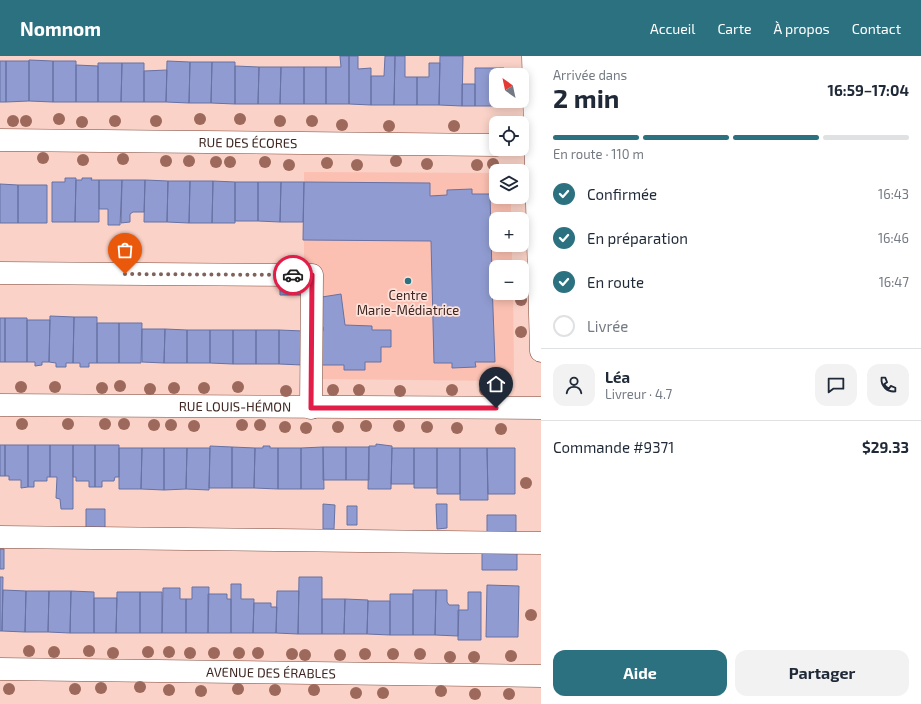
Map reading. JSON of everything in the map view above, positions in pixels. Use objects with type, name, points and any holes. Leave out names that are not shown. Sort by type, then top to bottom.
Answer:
[{"type":"street","points":[[533,56],[533,145],[540,278],[541,350]]},
{"type":"street","name":"RUE DES ÉCORES","points":[[0,140],[489,145]]},
{"type":"street","points":[[0,273],[312,275],[311,408]]},
{"type":"street","name":"RUE LOUIS-HÉMON","points":[[0,405],[311,408],[541,408]]},
{"type":"street","points":[[0,537],[541,543]]},
{"type":"street","name":"AVENUE DES ÉRABLES","points":[[0,669],[541,676]]},
{"type":"shaded area","name":"Centre Marie-Médiatrice","points":[[304,172],[489,173],[489,204],[511,204],[511,212],[489,212],[489,252],[512,252],[512,260],[489,260],[489,300],[513,300],[513,376],[506,381],[321,379],[321,268],[304,268]]},
{"type":"building","points":[[340,56],[349,56],[349,104],[326,104],[326,67],[341,67]]},
{"type":"building","points":[[349,56],[358,56],[358,69],[371,68],[371,105],[349,104]]},
{"type":"building","points":[[385,56],[395,56],[394,105],[371,105],[371,76],[384,76]]},
{"type":"building","points":[[395,56],[405,56],[405,77],[417,77],[417,105],[394,105]]},
{"type":"building","points":[[440,56],[463,56],[462,106],[439,105]]},
{"type":"building","points":[[29,60],[53,61],[53,102],[29,101]]},
{"type":"building","points":[[0,61],[6,61],[6,102],[0,102]]},
{"type":"building","points":[[6,61],[29,61],[29,101],[6,102]]},
{"type":"building","points":[[53,61],[76,61],[76,102],[53,102]]},
{"type":"building","points":[[167,61],[190,62],[189,103],[166,102]]},
{"type":"building","points":[[190,62],[212,62],[211,103],[189,103]]},
{"type":"building","points":[[212,62],[235,62],[235,104],[211,103]]},
{"type":"building","points":[[98,63],[122,63],[121,102],[98,102]]},
{"type":"building","points":[[122,63],[144,63],[144,102],[121,102]]},
{"type":"building","points":[[429,63],[440,63],[439,105],[417,105],[417,77],[429,77]]},
{"type":"building","points":[[76,65],[98,66],[98,102],[76,102]]},
{"type":"building","points":[[235,66],[259,67],[258,104],[235,104]]},
{"type":"building","points":[[259,67],[281,67],[280,104],[258,104]]},
{"type":"building","points":[[281,67],[304,67],[304,104],[280,104]]},
{"type":"building","points":[[304,67],[326,67],[326,104],[304,104]]},
{"type":"building","points":[[475,68],[489,68],[489,106],[475,106]]},
{"type":"building","points":[[167,70],[166,102],[144,102],[144,71]]},
{"type":"building","points":[[462,84],[475,84],[475,106],[462,106]]},
{"type":"building","points":[[65,178],[76,178],[75,222],[52,222],[52,182],[65,182]]},
{"type":"building","points":[[82,178],[99,180],[99,222],[75,222],[76,180],[82,180]]},
{"type":"building","points":[[99,180],[122,180],[120,225],[108,225],[108,209],[99,209]]},
{"type":"building","points":[[122,180],[145,180],[144,212],[133,212],[130,214],[130,222],[121,223]]},
{"type":"building","points":[[145,180],[168,181],[167,222],[144,222]]},
{"type":"building","points":[[168,181],[190,181],[189,223],[167,222]]},
{"type":"building","points":[[190,181],[213,181],[212,223],[189,223]]},
{"type":"building","points":[[213,181],[235,182],[235,223],[212,223]]},
{"type":"building","points":[[235,182],[258,182],[258,221],[235,221]]},
{"type":"building","points":[[258,182],[281,182],[280,222],[258,221]]},
{"type":"building","points":[[281,182],[304,182],[303,222],[280,222]]},
{"type":"building","name":"Centre Marie-Médiatrice","points":[[304,182],[430,183],[430,196],[447,195],[447,190],[472,189],[472,194],[489,194],[490,212],[489,212],[489,252],[491,252],[492,260],[489,260],[489,300],[493,300],[495,362],[475,362],[476,367],[452,368],[452,363],[434,363],[431,241],[303,240]]},
{"type":"building","points":[[0,184],[18,185],[18,223],[0,223]]},
{"type":"building","points":[[18,185],[47,185],[47,223],[18,223]]},
{"type":"building","points":[[280,283],[301,283],[301,295],[280,295]]},
{"type":"building","points":[[341,294],[345,325],[372,326],[372,330],[391,330],[391,347],[381,347],[381,362],[365,362],[365,370],[344,370],[344,365],[321,365],[321,331],[323,331],[322,297]]},
{"type":"building","points":[[50,316],[74,317],[73,363],[66,363],[66,367],[56,367],[56,363],[49,362]]},
{"type":"building","points":[[74,317],[97,317],[97,363],[89,363],[89,367],[80,367],[80,363],[73,363]]},
{"type":"building","points":[[0,318],[5,318],[5,362],[0,362]]},
{"type":"building","points":[[5,318],[27,318],[27,362],[5,362]]},
{"type":"building","points":[[27,320],[50,320],[49,362],[42,362],[42,365],[35,366],[35,362],[27,362]]},
{"type":"building","points":[[97,323],[119,323],[119,363],[97,363]]},
{"type":"building","points":[[119,323],[142,323],[141,363],[119,363]]},
{"type":"building","points":[[142,329],[165,329],[164,363],[142,362]]},
{"type":"building","points":[[165,329],[187,330],[187,363],[164,363]]},
{"type":"building","points":[[187,330],[210,330],[210,363],[187,363]]},
{"type":"building","points":[[210,330],[233,330],[233,364],[210,363]]},
{"type":"building","points":[[233,330],[256,330],[256,364],[233,364]]},
{"type":"building","points":[[256,330],[279,330],[279,364],[256,364]]},
{"type":"building","points":[[279,330],[303,331],[302,365],[279,364]]},
{"type":"building","points":[[376,444],[392,446],[391,489],[368,489],[369,446],[376,446]]},
{"type":"building","points":[[0,445],[5,445],[5,476],[0,476]]},
{"type":"building","points":[[5,445],[28,445],[28,487],[21,488],[21,480],[9,480],[9,476],[5,476]]},
{"type":"building","points":[[28,445],[50,445],[50,477],[47,477],[47,481],[34,481],[34,487],[28,487]]},
{"type":"building","points":[[50,445],[73,445],[73,509],[61,509],[60,499],[56,498],[57,477],[50,477]]},
{"type":"building","points":[[73,445],[95,445],[95,487],[89,487],[89,481],[76,481],[76,477],[73,477]]},
{"type":"building","points":[[95,445],[119,445],[119,477],[115,477],[114,481],[102,481],[102,487],[95,487]]},
{"type":"building","points":[[210,446],[232,447],[232,488],[209,488]]},
{"type":"building","points":[[263,446],[278,448],[278,489],[254,488],[255,448],[263,448]]},
{"type":"building","points":[[232,447],[255,448],[254,488],[232,488]]},
{"type":"building","points":[[323,447],[346,447],[346,480],[323,480]]},
{"type":"building","points":[[323,447],[324,489],[301,489],[301,448]]},
{"type":"building","points":[[346,447],[369,447],[369,480],[346,480]]},
{"type":"building","points":[[119,448],[142,448],[141,489],[119,489]]},
{"type":"building","points":[[142,448],[164,448],[164,490],[141,489]]},
{"type":"building","points":[[164,448],[187,448],[186,489],[164,490]]},
{"type":"building","points":[[187,448],[210,448],[209,490],[186,489]]},
{"type":"building","points":[[278,448],[301,448],[301,489],[278,489]]},
{"type":"building","points":[[392,448],[414,448],[414,484],[391,484]]},
{"type":"building","points":[[414,448],[437,448],[437,488],[414,488]]},
{"type":"building","points":[[437,448],[460,448],[460,494],[437,494]]},
{"type":"building","points":[[460,448],[487,448],[488,500],[460,500]]},
{"type":"building","points":[[487,448],[515,448],[515,494],[488,494]]},
{"type":"building","points":[[323,504],[335,505],[334,529],[323,529]]},
{"type":"building","points":[[436,504],[447,504],[447,528],[437,529]]},
{"type":"building","points":[[347,506],[357,506],[357,525],[347,525]]},
{"type":"building","points":[[86,509],[105,509],[105,528],[86,528]]},
{"type":"building","points":[[487,515],[516,515],[516,535],[487,535]]},
{"type":"building","points":[[0,549],[4,549],[4,569],[0,569]]},
{"type":"building","points":[[482,549],[517,549],[517,570],[482,570]]},
{"type":"building","points":[[0,577],[3,577],[2,631],[0,631]]},
{"type":"building","points":[[299,577],[322,577],[322,634],[298,634]]},
{"type":"building","points":[[231,584],[241,584],[241,599],[254,599],[253,633],[231,633]]},
{"type":"building","points":[[487,585],[519,586],[518,637],[486,637]]},
{"type":"building","points":[[192,587],[209,587],[208,633],[186,633],[186,599],[192,599]]},
{"type":"building","points":[[163,588],[180,588],[180,599],[186,599],[186,633],[162,633]]},
{"type":"building","points":[[3,590],[26,591],[25,632],[2,631]]},
{"type":"building","points":[[413,590],[436,590],[435,635],[413,635]]},
{"type":"building","points":[[436,590],[447,590],[447,602],[449,605],[459,605],[458,636],[435,635]]},
{"type":"building","points":[[26,591],[49,591],[48,632],[25,632]]},
{"type":"building","points":[[49,591],[71,591],[70,633],[48,632]]},
{"type":"building","points":[[71,591],[94,592],[94,633],[70,633]]},
{"type":"building","points":[[277,591],[299,591],[298,634],[276,633]]},
{"type":"building","points":[[117,592],[140,592],[140,633],[116,633]]},
{"type":"building","points":[[140,592],[162,592],[162,633],[140,633]]},
{"type":"building","points":[[468,592],[481,592],[481,640],[458,640],[458,610],[468,610]]},
{"type":"building","points":[[208,594],[227,594],[227,599],[231,599],[231,633],[208,633]]},
{"type":"building","points":[[390,594],[413,594],[413,635],[390,635]]},
{"type":"building","points":[[94,598],[117,598],[116,633],[94,633]]},
{"type":"building","points":[[322,599],[345,599],[344,634],[322,634]]},
{"type":"building","points":[[345,599],[368,600],[367,634],[344,634]]},
{"type":"building","points":[[368,601],[390,601],[390,635],[367,634]]},
{"type":"building","points":[[254,603],[271,603],[271,607],[277,607],[276,633],[253,633]]},
{"type":"way so far","points":[[125,274],[293,275]]},
{"type":"place","name":"Centre Marie-Médiatrice","points":[[408,281]]},
{"type":"route","points":[[293,275],[312,275],[311,408],[496,408]]}]
